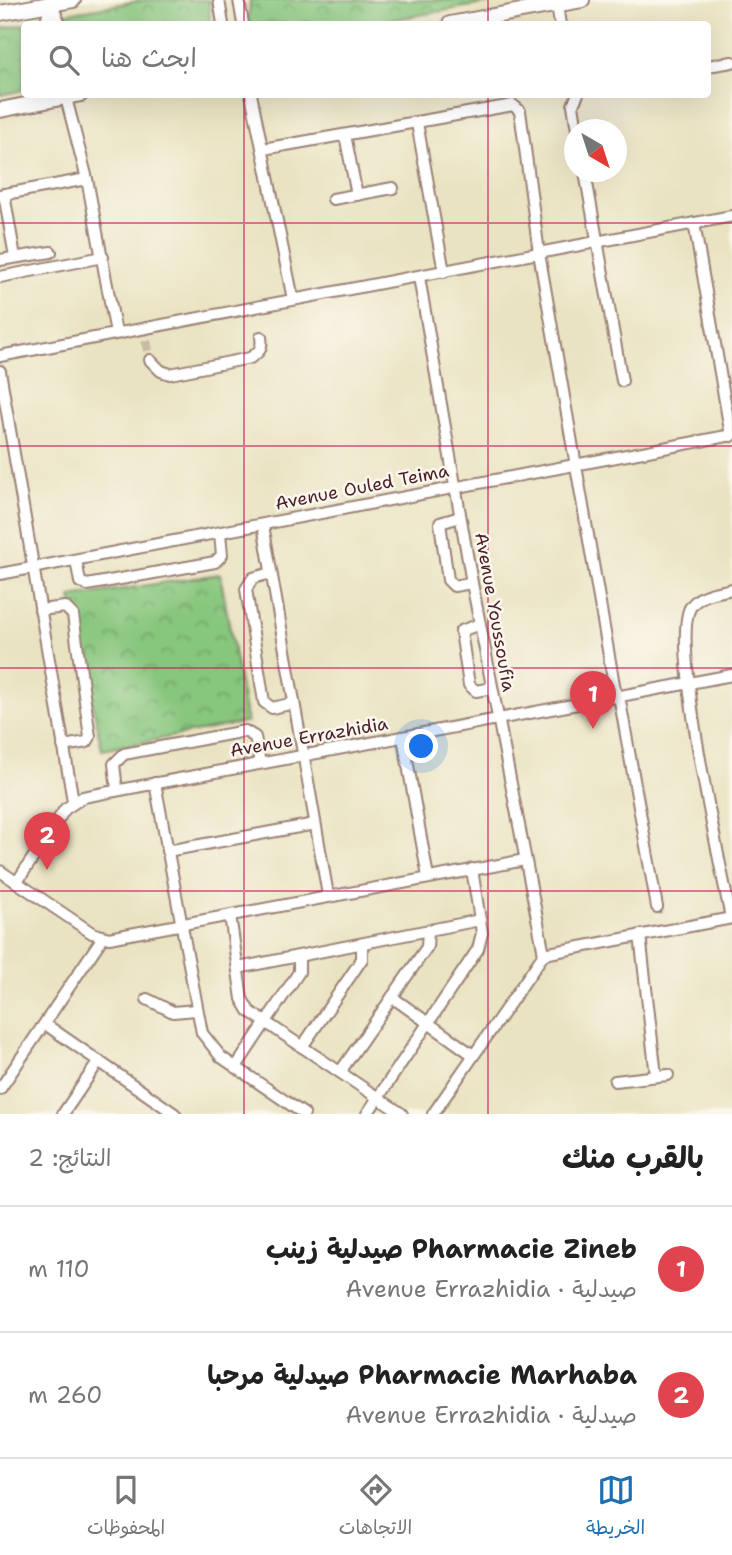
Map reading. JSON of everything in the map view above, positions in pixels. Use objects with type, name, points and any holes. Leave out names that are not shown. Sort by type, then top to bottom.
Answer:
[{"type":"main road","points":[[0,13],[73,0]]},
{"type":"main road","points":[[467,21],[582,0]]},
{"type":"main road","points":[[0,110],[56,98]]},
{"type":"street","points":[[219,0],[222,21]]},
{"type":"street","points":[[239,0],[242,21]]},
{"type":"street","points":[[46,21],[50,2]]},
{"type":"street","points":[[50,2],[60,21]]},
{"type":"street","points":[[557,5],[560,21]]},
{"type":"street","points":[[711,66],[732,62]]},
{"type":"street","points":[[71,98],[116,333]]},
{"type":"street","points":[[252,98],[293,299]]},
{"type":"street","points":[[575,119],[573,105],[576,98]]},
{"type":"street","points":[[263,149],[518,107],[523,116],[539,253],[575,465],[657,907]]},
{"type":"street","points":[[417,123],[444,272]]},
{"type":"street","points":[[345,135],[357,195]]},
{"type":"street","points":[[15,257],[2,194],[87,179]]},
{"type":"street","points":[[586,182],[622,381]]},
{"type":"street","points":[[333,199],[393,188]]},
{"type":"street","points":[[0,356],[732,216]]},
{"type":"street","points":[[694,223],[731,436]]},
{"type":"street","points":[[0,260],[51,252]]},
{"type":"street","points":[[0,277],[103,257]]},
{"type":"street","name":"Avenue Youssoufia","points":[[419,276],[497,720],[544,954]]},
{"type":"street","points":[[143,327],[146,341]]},
{"type":"street","points":[[150,360],[160,371],[170,374],[250,358],[260,351],[261,337]]},
{"type":"street","points":[[0,371],[73,801],[17,882]]},
{"type":"street","name":"Avenue Ouled Teima","points":[[0,574],[454,486],[731,436]]},
{"type":"street","points":[[460,517],[440,523],[448,580],[454,586],[472,583]]},
{"type":"street","points":[[263,525],[328,895]]},
{"type":"street","points":[[76,560],[80,582],[87,585],[215,562],[221,557],[220,533]]},
{"type":"street","points":[[271,573],[253,578],[246,589],[264,702],[271,708],[294,704]]},
{"type":"street","points":[[433,1114],[544,954],[731,918],[687,683],[686,622],[689,611],[703,595],[732,589]]},
{"type":"street","points":[[40,610],[65,607],[73,615],[90,737],[85,743],[63,746]]},
{"type":"street","points":[[480,624],[461,631],[469,685],[476,691],[492,688]]},
{"type":"street","name":"Avenue Errazhidia","points":[[73,801],[117,790],[732,675]]},
{"type":"street","points":[[117,790],[115,761],[121,755],[137,751],[248,732],[255,737],[260,763]]},
{"type":"street","points":[[403,737],[428,877]]},
{"type":"street","points":[[155,783],[200,1027],[210,1046],[304,1114]]},
{"type":"street","points":[[167,851],[314,824]]},
{"type":"street","points":[[0,871],[103,937],[116,938],[328,895],[525,860]]},
{"type":"street","points":[[367,1114],[478,949],[482,933],[472,869]]},
{"type":"street","points":[[230,915],[244,1004],[265,1023],[402,1114]]},
{"type":"street","points":[[238,968],[480,920]]},
{"type":"street","points":[[340,1072],[427,947],[428,930]]},
{"type":"street","points":[[615,1080],[662,1076],[640,935]]},
{"type":"street","points":[[0,1089],[103,937]]},
{"type":"street","points":[[302,1047],[362,959],[362,944]]},
{"type":"street","points":[[236,1067],[299,972],[299,956]]},
{"type":"street","points":[[392,997],[473,1055]]},
{"type":"street","points":[[147,999],[173,1012],[197,1010]]},
{"type":"street","points":[[44,1024],[175,1114]]},
{"type":"street","points":[[63,1114],[99,1061]]},
{"type":"green space","points":[[144,0],[209,0],[210,21],[64,21],[62,14]]},
{"type":"green space","points":[[250,0],[506,0],[384,21],[248,21]]},
{"type":"green space","points":[[21,25],[21,91],[0,95],[0,29]]},
{"type":"green space","points":[[220,574],[247,722],[102,750],[71,597]]},
{"type":"tunnel","points":[[146,341],[150,360]]},
{"type":"place","name":"Pharmacie Zineb صيدلية زينب","points":[[593,729]]},
{"type":"place","name":"Pharmacie Marhaba صيدلية مرحبا","points":[[47,870]]}]
